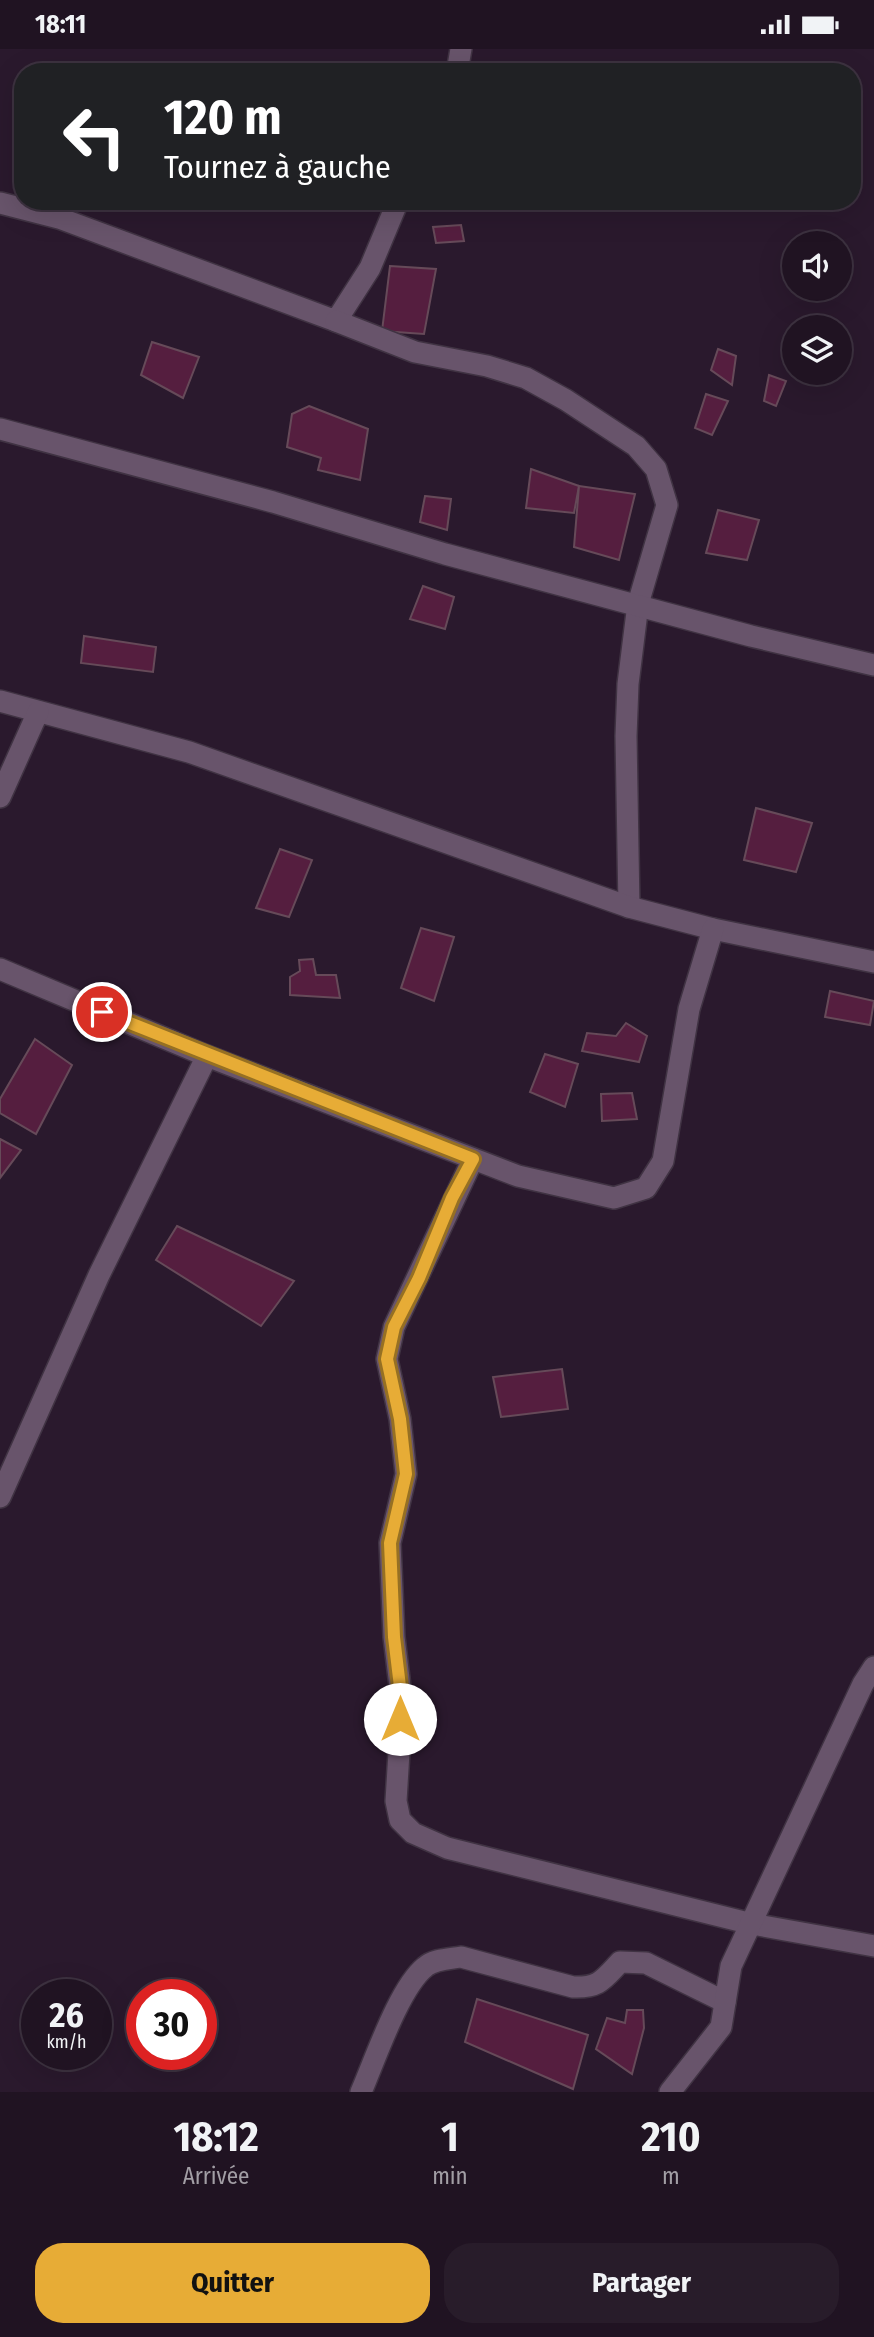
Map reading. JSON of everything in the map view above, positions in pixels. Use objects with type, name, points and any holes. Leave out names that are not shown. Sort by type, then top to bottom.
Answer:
[{"type":"street","points":[[28,210],[59,218],[415,352],[487,366],[526,378],[566,400],[636,446],[656,469],[667,505],[638,604],[628,684],[626,736],[629,907]]},
{"type":"street","points":[[336,321],[370,268],[394,210]]},
{"type":"street","points":[[0,429],[273,502],[445,554],[751,636],[874,665]]},
{"type":"street","points":[[0,701],[189,752],[629,907],[713,929],[874,962]]},
{"type":"street","points":[[0,797],[38,712]]},
{"type":"street","points":[[0,969],[207,1056],[473,1159],[519,1176],[614,1198],[646,1188],[663,1161],[690,1009],[713,929]]},
{"type":"street","points":[[0,1497],[99,1275],[207,1056]]},
{"type":"street","points":[[473,1159],[452,1198],[419,1278],[394,1327],[387,1359],[400,1419],[406,1474],[390,1543],[394,1637],[402,1703],[396,1801],[400,1820],[413,1833],[447,1848],[752,1924],[874,1946]]},
{"type":"street","points":[[670,2092],[721,2027],[731,1966],[863,1684],[874,1667]]},
{"type":"street","points":[[361,2092],[409,1984],[426,1965],[442,1960],[461,1957],[573,1987],[598,1985],[620,1962],[646,1963],[725,2002]]},
{"type":"building","points":[[461,225],[464,241],[436,243],[433,227]]},
{"type":"building","points":[[390,266],[436,269],[424,334],[382,331]]},
{"type":"building","points":[[152,342],[199,357],[183,398],[141,375]]},
{"type":"building","points":[[718,349],[736,356],[732,385],[711,370]]},
{"type":"building","points":[[769,375],[782,380],[782,385],[784,385],[776,406],[764,401]]},
{"type":"building","points":[[706,394],[728,401],[712,435],[695,428]]},
{"type":"building","points":[[309,406],[368,429],[360,480],[318,470],[321,458],[287,447],[292,414]]},
{"type":"building","points":[[531,469],[579,486],[574,513],[526,508]]},
{"type":"building","points":[[579,486],[635,494],[619,560],[574,547]]},
{"type":"building","points":[[425,496],[451,499],[447,530],[420,522]]},
{"type":"building","points":[[718,510],[759,520],[747,560],[706,553]]},
{"type":"building","points":[[423,586],[454,597],[445,629],[410,619]]},
{"type":"building","points":[[84,636],[156,647],[153,672],[81,663]]},
{"type":"building","points":[[756,808],[812,823],[796,872],[744,860]]},
{"type":"building","points":[[280,849],[312,860],[289,917],[256,908]]},
{"type":"building","points":[[421,928],[454,937],[434,1001],[401,988]]},
{"type":"building","points":[[313,959],[316,975],[336,975],[340,998],[290,995],[290,977],[300,971],[299,960]]},
{"type":"building","points":[[830,991],[874,1001],[870,1025],[825,1017]]},
{"type":"building","points":[[626,1023],[647,1036],[639,1062],[582,1051],[587,1033],[616,1036]]},
{"type":"building","points":[[35,1039],[72,1065],[36,1134],[0,1113],[0,1099]]},
{"type":"building","points":[[545,1054],[578,1064],[565,1107],[530,1092]]},
{"type":"building","points":[[632,1093],[637,1119],[602,1121],[601,1094]]},
{"type":"building","points":[[0,1139],[21,1150],[0,1178]]},
{"type":"building","points":[[177,1226],[294,1281],[261,1326],[156,1260]]},
{"type":"building","points":[[562,1369],[568,1409],[501,1417],[493,1377]]},
{"type":"building","points":[[477,1999],[588,2035],[573,2089],[465,2042]]},
{"type":"building","points":[[627,2010],[643,2010],[644,2028],[632,2074],[596,2049],[607,2018],[625,2023]]},
{"type":"route","points":[[102,1012],[207,1056],[473,1159],[452,1198],[419,1278],[394,1327],[387,1359],[400,1419],[406,1474],[390,1543],[394,1637],[402,1703],[400,1719]]}]
